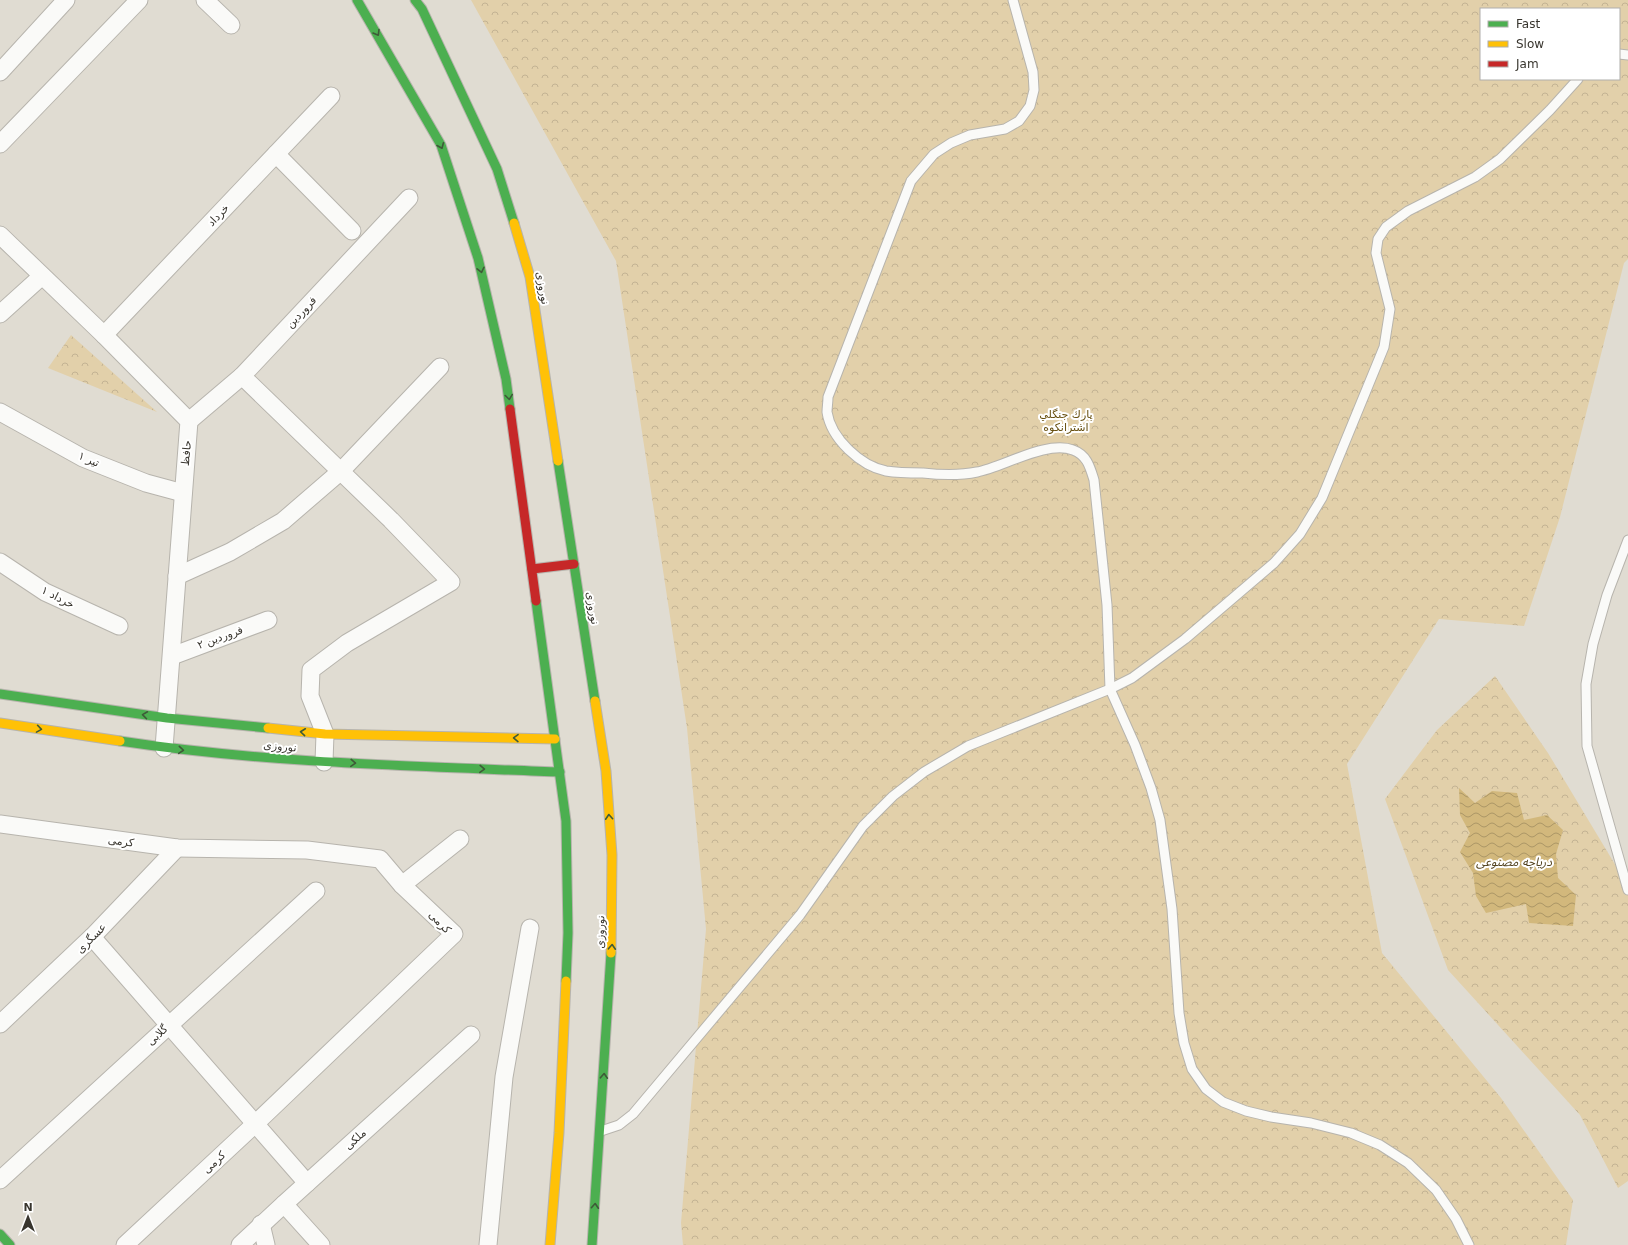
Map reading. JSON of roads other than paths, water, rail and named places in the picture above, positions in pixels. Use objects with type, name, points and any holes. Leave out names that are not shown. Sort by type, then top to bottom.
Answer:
[{"type":"street","points":[[0,72],[66,0]]},
{"type":"street","points":[[0,144],[139,0]]},
{"type":"street","points":[[205,0],[231,25]]},
{"type":"street","points":[[357,0],[394,61],[441,145],[478,258],[506,379],[566,821],[568,933],[559,1133],[550,1245]]},
{"type":"street","name":"نوروزی","points":[[415,0],[422,10],[497,169],[530,277],[606,771],[612,856],[612,938],[601,1130],[592,1245]]},
{"type":"street","name":"خرداد","points":[[104,335],[331,96]]},
{"type":"street","points":[[276,154],[352,231]]},
{"type":"street","name":"فروردین","points":[[189,420],[242,376],[408,198]]},
{"type":"street","points":[[0,235],[104,335],[189,420]]},
{"type":"street","points":[[0,314],[42,276]]},
{"type":"street","points":[[177,576],[230,552],[283,521],[341,471],[440,368]]},
{"type":"street","points":[[242,376],[341,471],[451,582],[347,643],[311,670],[310,696],[325,734],[324,762]]},
{"type":"street","name":"تیر ۱","points":[[4,420],[83,458],[146,483],[183,493]]},
{"type":"street","name":"حافظ","points":[[164,748],[189,420]]},
{"type":"street","name":"خرداد ۱","points":[[0,562],[45,592],[119,626]]},
{"type":"street","points":[[532,569],[574,564]]},
{"type":"street","name":"فروردین ۲","points":[[172,656],[268,620]]},
{"type":"street","name":"نوروزی","points":[[0,694],[167,718],[325,734],[555,739]]},
{"type":"street","name":"نوروزی","points":[[0,723],[164,748],[324,762],[560,772]]},
{"type":"street","name":"کرمی","points":[[0,824],[177,848],[307,850],[380,859],[402,885],[454,934],[255,1124],[125,1245]]},
{"type":"street","points":[[402,885],[460,839]]},
{"type":"street","name":"عسگری","points":[[0,1024],[92,937],[177,848]]},
{"type":"street","name":"گلابی","points":[[0,1180],[316,891]]},
{"type":"street","points":[[488,1245],[504,1078],[530,928]]},
{"type":"street","points":[[92,937],[307,1183]]},
{"type":"street","name":"ملکی","points":[[240,1245],[471,1035]]},
{"type":"street","points":[[284,1204],[321,1245]]},
{"type":"street","points":[[262,1224],[266,1245]]},
{"type":"street","points":[[0,1234],[10,1245]]},
{"type":"lane","points":[[1013,0],[1033,72],[1034,90],[1030,106],[1019,121],[1004,129],[970,135],[951,143],[934,154],[911,181],[828,397],[827,412],[832,428],[842,443],[859,459],[885,471],[954,476],[979,472],[1048,449],[1072,449],[1083,456],[1090,466],[1094,480],[1107,605],[1110,689],[1135,745],[1151,788],[1160,820],[1172,909],[1179,1013],[1184,1044],[1192,1069],[1206,1089],[1223,1102],[1246,1111],[1271,1117],[1311,1123],[1345,1131],[1380,1145],[1408,1163],[1436,1190],[1456,1220],[1469,1245]]},
{"type":"lane","points":[[601,1130],[618,1125],[633,1114],[800,914],[863,826],[893,796],[924,772],[968,746],[1110,689],[1132,678],[1185,639],[1274,563],[1300,534],[1322,498],[1384,347],[1390,309],[1376,253],[1378,239],[1386,227],[1408,211],[1475,177],[1500,159],[1550,110],[1577,80]]},
{"type":"lane","points":[[1628,540],[1607,595],[1593,644],[1586,684],[1587,746],[1628,890]]},
{"type":"water","name":"دریاچه مصنوعی","points":[[1459,788],[1475,803],[1492,791],[1517,793],[1524,820],[1547,815],[1563,830],[1556,854],[1558,878],[1576,895],[1573,926],[1529,923],[1526,904],[1486,913],[1476,896],[1473,873],[1460,852],[1470,833],[1460,815]]},
{"type":"park label","name":"پارك جنگلي اشترانكوه","points":[[1066,420]]}]
